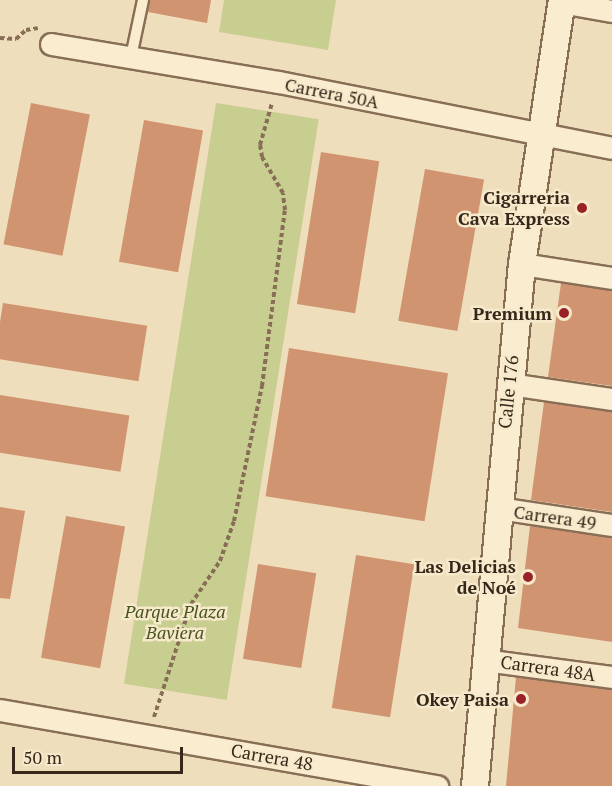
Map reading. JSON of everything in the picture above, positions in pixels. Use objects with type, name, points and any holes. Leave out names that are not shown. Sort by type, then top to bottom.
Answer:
[{"type":"street","points":[[562,1],[612,11]]},
{"type":"street","name":"Calle 176","points":[[475,786],[484,660],[522,264],[539,135],[562,1]]},
{"type":"street","name":"Carrera 50A","points":[[51,44],[279,82],[612,148]]},
{"type":"street","points":[[522,264],[612,278]]},
{"type":"street","points":[[509,384],[612,399]]},
{"type":"street","name":"Carrera 49","points":[[498,508],[612,525]]},
{"type":"street","name":"Carrera 48A","points":[[484,660],[612,677]]},
{"type":"street","name":"Carrera 48","points":[[0,710],[437,786]]},
{"type":"lane","points":[[131,57],[143,0]]},
{"type":"path","points":[[0,38],[16,39],[35,28],[45,32],[51,44]]},
{"type":"path","points":[[148,734],[191,604],[220,561],[234,521],[262,386],[285,210],[283,193],[262,157],[260,145],[279,82]]},
{"type":"green space","points":[[224,0],[336,0],[328,50],[219,32]]},
{"type":"green space","name":"Parque Plaza Baviera","points":[[216,103],[319,119],[227,700],[124,684]]},
{"type":"building","points":[[150,0],[211,0],[207,23],[148,12]]},
{"type":"building","points":[[31,103],[90,114],[62,256],[4,244]]},
{"type":"building","points":[[144,120],[203,130],[178,272],[119,262]]},
{"type":"building","points":[[321,152],[379,161],[355,313],[297,304]]},
{"type":"building","points":[[425,169],[484,179],[457,331],[398,321]]},
{"type":"building","points":[[561,283],[612,290],[612,386],[548,377]]},
{"type":"building","points":[[3,303],[147,326],[138,381],[0,359],[0,322]]},
{"type":"building","points":[[289,348],[448,373],[425,521],[266,496]]},
{"type":"building","points":[[0,395],[129,415],[120,472],[0,453]]},
{"type":"building","points":[[544,402],[612,411],[612,512],[531,500]]},
{"type":"building","points":[[0,507],[25,511],[10,599],[0,598]]},
{"type":"building","points":[[66,516],[125,526],[100,668],[41,658]]},
{"type":"building","points":[[530,526],[612,537],[612,642],[518,628]]},
{"type":"building","points":[[356,555],[414,564],[390,717],[332,708]]},
{"type":"building","points":[[258,564],[316,573],[301,668],[243,659]]},
{"type":"building","points":[[516,677],[612,689],[612,786],[506,786]]},
{"type":"place","name":"Cigarreria Cava Express","points":[[582,208]]},
{"type":"place","name":"Premium","points":[[564,313]]},
{"type":"place","name":"Las Delicias de Noé","points":[[528,577]]},
{"type":"place","name":"Okey Paisa","points":[[521,699]]}]
